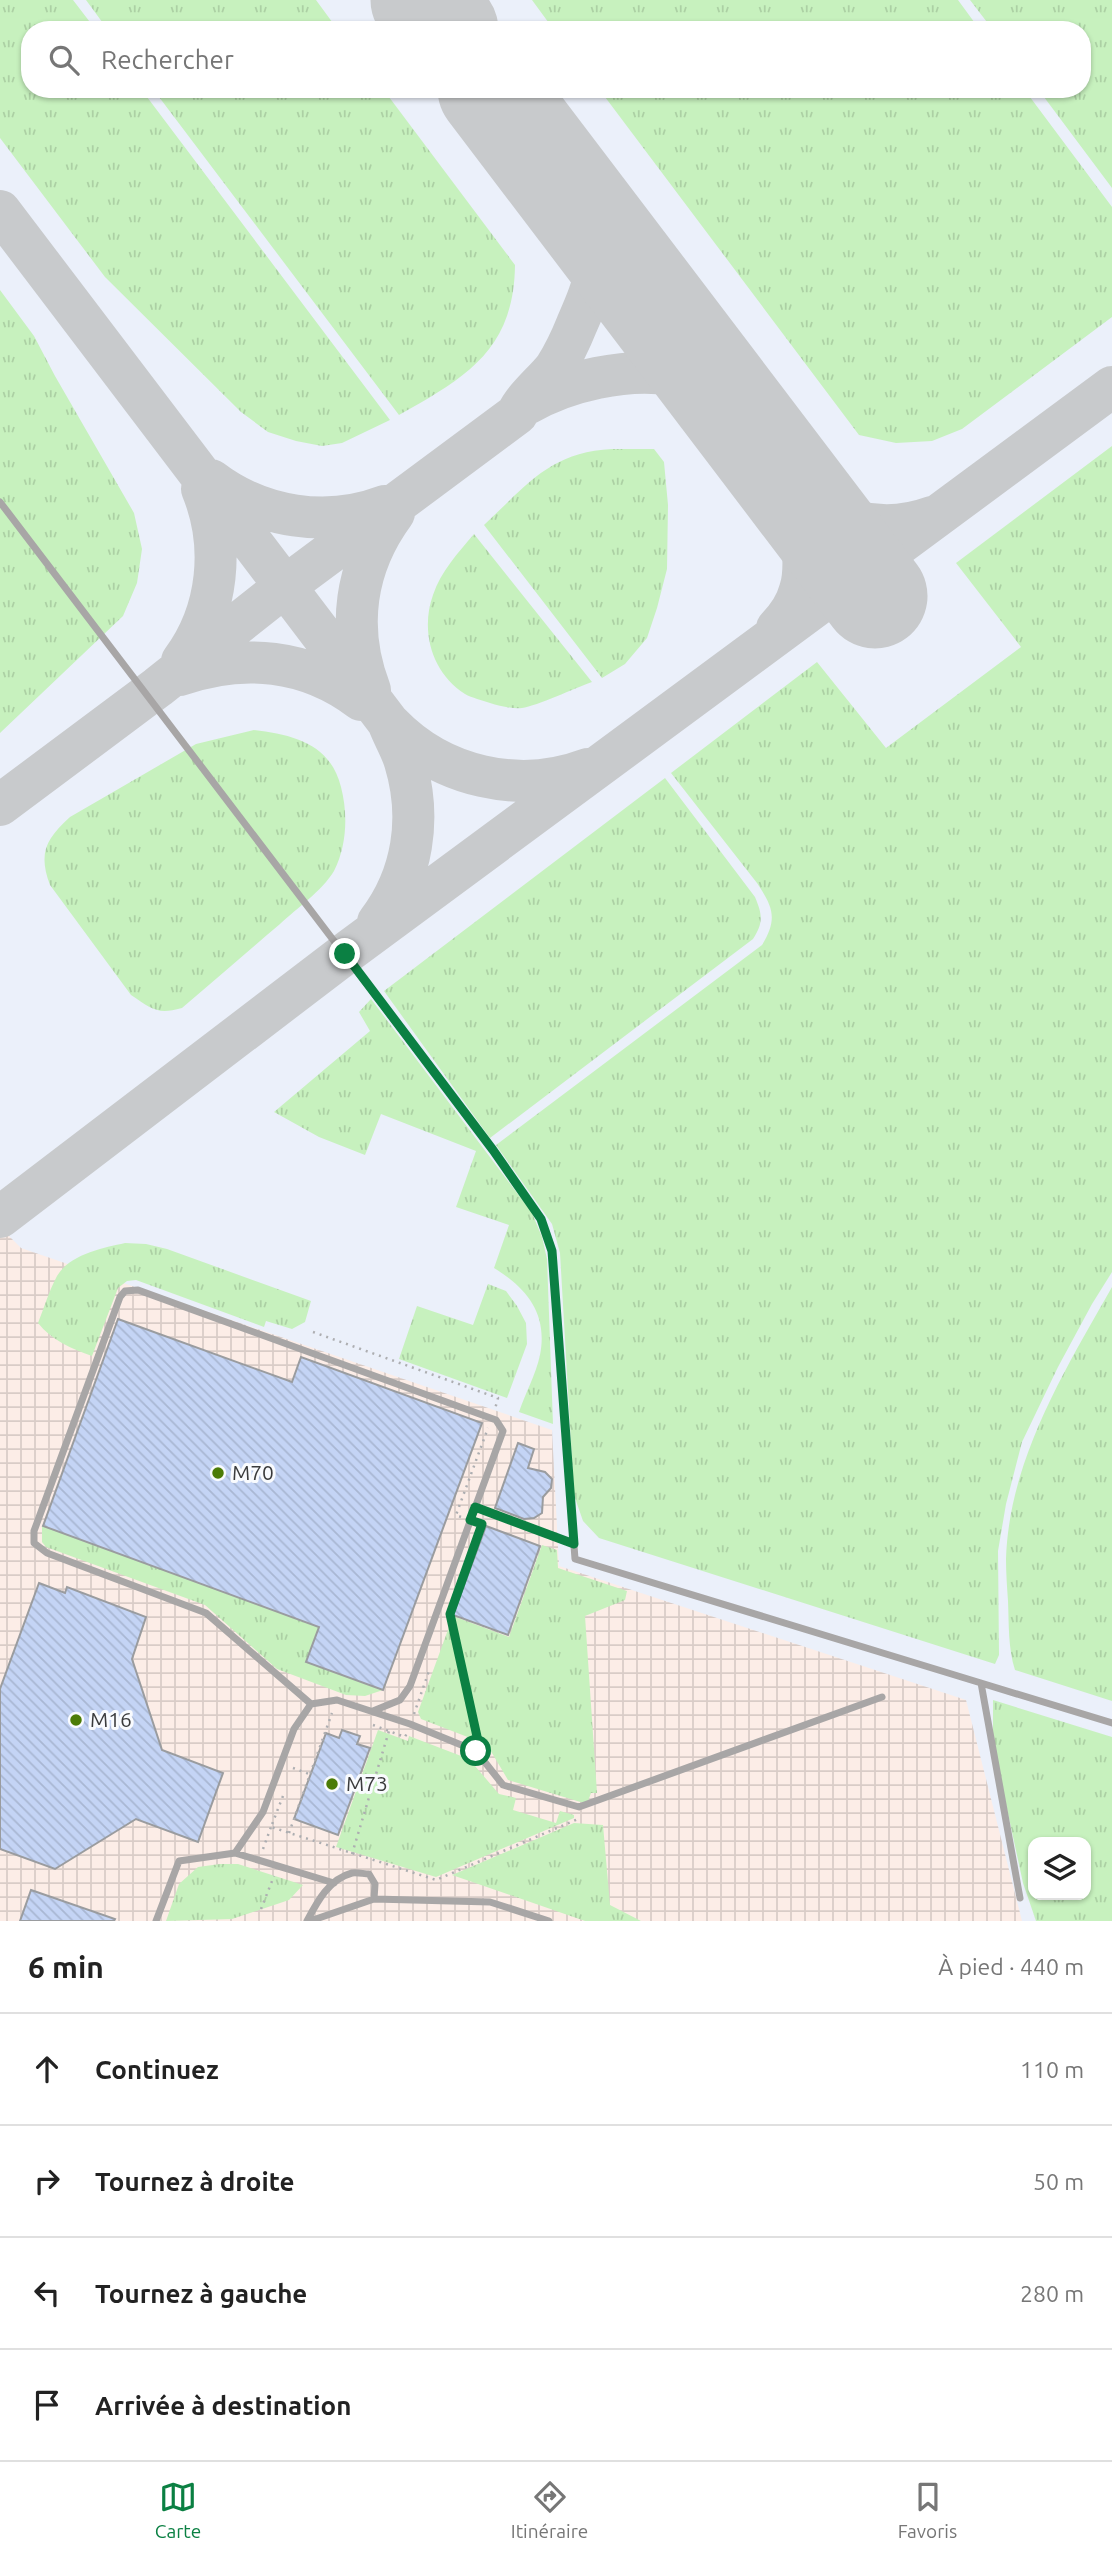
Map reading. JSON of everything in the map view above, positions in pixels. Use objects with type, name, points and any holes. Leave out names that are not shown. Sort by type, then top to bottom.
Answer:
[{"type":"lane","points":[[0,502],[477,1129],[541,1219],[552,1251],[575,1559],[1112,1723]]},
{"type":"lane","points":[[311,1704],[206,1613],[47,1553],[34,1543],[34,1531],[120,1297],[125,1291],[138,1290],[491,1418],[496,1420],[503,1431],[410,1686],[400,1700],[373,1711]]},
{"type":"lane","points":[[475,1507],[574,1544]]},
{"type":"lane","points":[[981,1683],[1020,1898]]},
{"type":"lane","points":[[235,1853],[263,1812],[294,1729],[311,1704],[337,1700],[410,1724],[476,1751],[503,1785],[579,1807],[882,1697]]},
{"type":"lane","points":[[156,1921],[178,1861],[235,1853],[334,1883]]},
{"type":"lane","points":[[308,1921],[320,1896],[334,1883],[353,1872],[369,1874],[375,1884],[374,1899]]},
{"type":"lane","points":[[308,1921],[374,1899],[490,1902],[549,1921]]},
{"type":"path","points":[[313,1332],[498,1398],[456,1515],[470,1520]]},
{"type":"path","points":[[445,1626],[450,1614],[478,1741],[476,1751]]},
{"type":"path","points":[[368,1723],[405,1737],[432,1663]]},
{"type":"path","points":[[289,1833],[335,1712],[323,1714]]},
{"type":"path","points":[[352,1854],[389,1731]]},
{"type":"path","points":[[293,1768],[310,1774]]},
{"type":"path","points":[[261,1909],[274,1875],[256,1869],[284,1792]]},
{"type":"path","points":[[271,1827],[436,1880],[578,1819]]},
{"type":"shaded area","points":[[0,0],[1112,0],[1112,1921],[0,1921]]},
{"type":"shaded area","points":[[0,1227],[21,1248],[552,1430],[559,1566],[966,1700],[1022,1921],[0,1921]]},
{"type":"green space","points":[[0,0],[73,0],[89,21],[21,21],[21,98],[148,98],[390,420],[342,443],[322,446],[268,432],[241,412],[105,277],[0,138]]},
{"type":"green space","points":[[86,0],[316,0],[331,21],[101,21]]},
{"type":"green space","points":[[532,0],[958,0],[973,21],[547,21]]},
{"type":"green space","points":[[970,0],[1112,0],[1112,188],[1045,98],[1091,98],[1091,21],[986,21]]},
{"type":"green space","points":[[160,98],[390,98],[515,265],[506,319],[496,340],[482,358],[465,373],[399,415]]},
{"type":"green space","points":[[606,98],[1031,98],[1112,207],[1112,317],[962,429],[932,441],[896,443],[859,435]]},
{"type":"green space","points":[[0,290],[34,336],[134,513],[142,549],[137,583],[123,616],[0,733]]},
{"type":"green space","points":[[1112,446],[1112,1272],[1058,1367],[1022,1442],[1006,1504],[998,1551],[999,1655],[995,1664],[599,1538],[583,1521],[574,1495],[560,1253],[552,1224],[496,1145],[762,945],[767,936],[772,913],[762,891],[671,773],[817,662],[886,748],[1021,647],[956,563]]},
{"type":"green space","points":[[654,449],[664,462],[668,505],[667,569],[647,638],[625,664],[602,678],[484,525],[527,484],[556,464],[590,451]]},
{"type":"green space","points":[[474,534],[592,682],[537,704],[514,708],[468,695],[444,675],[437,663],[429,637],[429,609],[433,595],[450,563]]},
{"type":"green space","points":[[254,730],[296,739],[319,751],[328,760],[336,772],[345,808],[342,851],[334,871],[316,892],[182,1008],[160,1011],[131,995],[50,885],[46,874],[46,847],[55,832],[70,817],[196,744]]},
{"type":"green space","points":[[665,778],[755,897],[761,918],[757,933],[753,939],[490,1138],[384,991]]},
{"type":"green space","points":[[371,999],[532,1213],[547,1259],[553,1424],[519,1412],[538,1362],[542,1340],[538,1315],[532,1304],[516,1284],[494,1268],[509,1225],[456,1207],[476,1151],[381,1114],[365,1155],[319,1137],[274,1112],[370,1031],[359,1012]]},
{"type":"green space","points":[[125,1243],[167,1249],[311,1301],[305,1322],[292,1329],[266,1321],[264,1327],[136,1280],[127,1281],[118,1288],[92,1356],[49,1334],[38,1323],[54,1282],[63,1268],[78,1257]]},
{"type":"green space","points":[[488,1284],[506,1291],[526,1323],[527,1344],[507,1398],[399,1359],[417,1306],[473,1325]]},
{"type":"green space","points":[[1112,1287],[1112,1701],[1015,1670],[1009,1636],[1006,1559],[1009,1522],[1028,1451],[1059,1383]]},
{"type":"green space","points":[[42,1525],[319,1627],[307,1662],[383,1690],[365,1696],[346,1695],[277,1669],[205,1605],[46,1547],[42,1542]]},
{"type":"green space","points":[[542,1545],[557,1550],[558,1568],[627,1591],[625,1600],[585,1616],[597,1793],[591,1793],[587,1804],[508,1780],[489,1748],[478,1741],[421,1719],[418,1712],[453,1616],[509,1637]]},
{"type":"green space","points":[[993,1700],[1112,1737],[1112,1921],[1036,1921],[1029,1900],[1091,1900],[1091,1837],[1028,1837],[1028,1898],[993,1744]]},
{"type":"green space","points":[[378,1730],[408,1741],[409,1736],[469,1759],[499,1794],[516,1798],[513,1810],[556,1823],[560,1811],[574,1815],[574,1818],[436,1877],[336,1847]]},
{"type":"green space","points":[[574,1823],[603,1825],[610,1905],[641,1921],[585,1921],[452,1875]]},
{"type":"green space","points":[[238,1864],[303,1885],[289,1900],[232,1919],[166,1921],[179,1884],[198,1867]]},
{"type":"building","name":"M70","points":[[118,1319],[292,1382],[301,1357],[482,1423],[383,1690],[306,1662],[319,1627],[43,1526]]},
{"type":"building","points":[[518,1443],[534,1449],[528,1468],[545,1472],[552,1479],[551,1488],[543,1497],[542,1513],[534,1518],[524,1519],[495,1508]]},
{"type":"building","points":[[486,1526],[540,1546],[508,1635],[453,1615]]},
{"type":"building","name":"M16","points":[[39,1583],[65,1593],[67,1587],[146,1617],[132,1659],[162,1750],[223,1773],[198,1842],[136,1819],[55,1869],[0,1849],[0,1689]]},
{"type":"building","name":"M73","points":[[342,1730],[360,1736],[357,1744],[370,1748],[338,1835],[294,1819],[326,1733],[339,1738]]},
{"type":"building","points":[[31,1890],[115,1919],[20,1921]]},
{"type":"taxiway","points":[[0,805],[158,687],[284,587],[517,414],[558,363],[589,295],[597,253],[595,239],[582,210]]},
{"type":"taxiway","points":[[0,211],[388,722],[403,757],[410,783],[413,825],[406,866],[390,904],[378,922]]},
{"type":"taxiway","points":[[527,404],[578,383],[636,373],[673,375],[689,379],[730,404]]},
{"type":"taxiway","points":[[0,1217],[350,950],[1112,387]]},
{"type":"taxiway","points":[[211,480],[251,503],[295,516],[340,517],[385,506]]},
{"type":"taxiway","points":[[789,480],[819,506],[854,521],[893,525],[932,517]]},
{"type":"taxiway","points":[[777,628],[794,606],[802,579],[802,535],[789,480]]},
{"type":"taxiway","points":[[182,661],[204,621],[215,577],[214,532],[202,489]]},
{"type":"taxiway","points":[[370,690],[358,644],[358,598],[370,554],[394,513]]},
{"type":"taxiway","points":[[180,675],[227,664],[274,664],[319,676],[361,700]]},
{"type":"taxiway","points":[[390,724],[410,742],[433,757],[482,776],[535,780],[562,777],[588,769]]},
{"type":"runway","points":[[423,0],[439,21]]},
{"type":"runway","points":[[497,98],[875,596]]},
{"type":"place","name":"M70","points":[[218,1473]]},
{"type":"place","name":"M16","points":[[76,1720]]},
{"type":"place","name":"M73","points":[[332,1784]]},
{"type":"route","points":[[345,954],[493,1150],[541,1219],[552,1251],[574,1544],[475,1507],[470,1520],[482,1524],[450,1614],[478,1741],[476,1751]]}]
